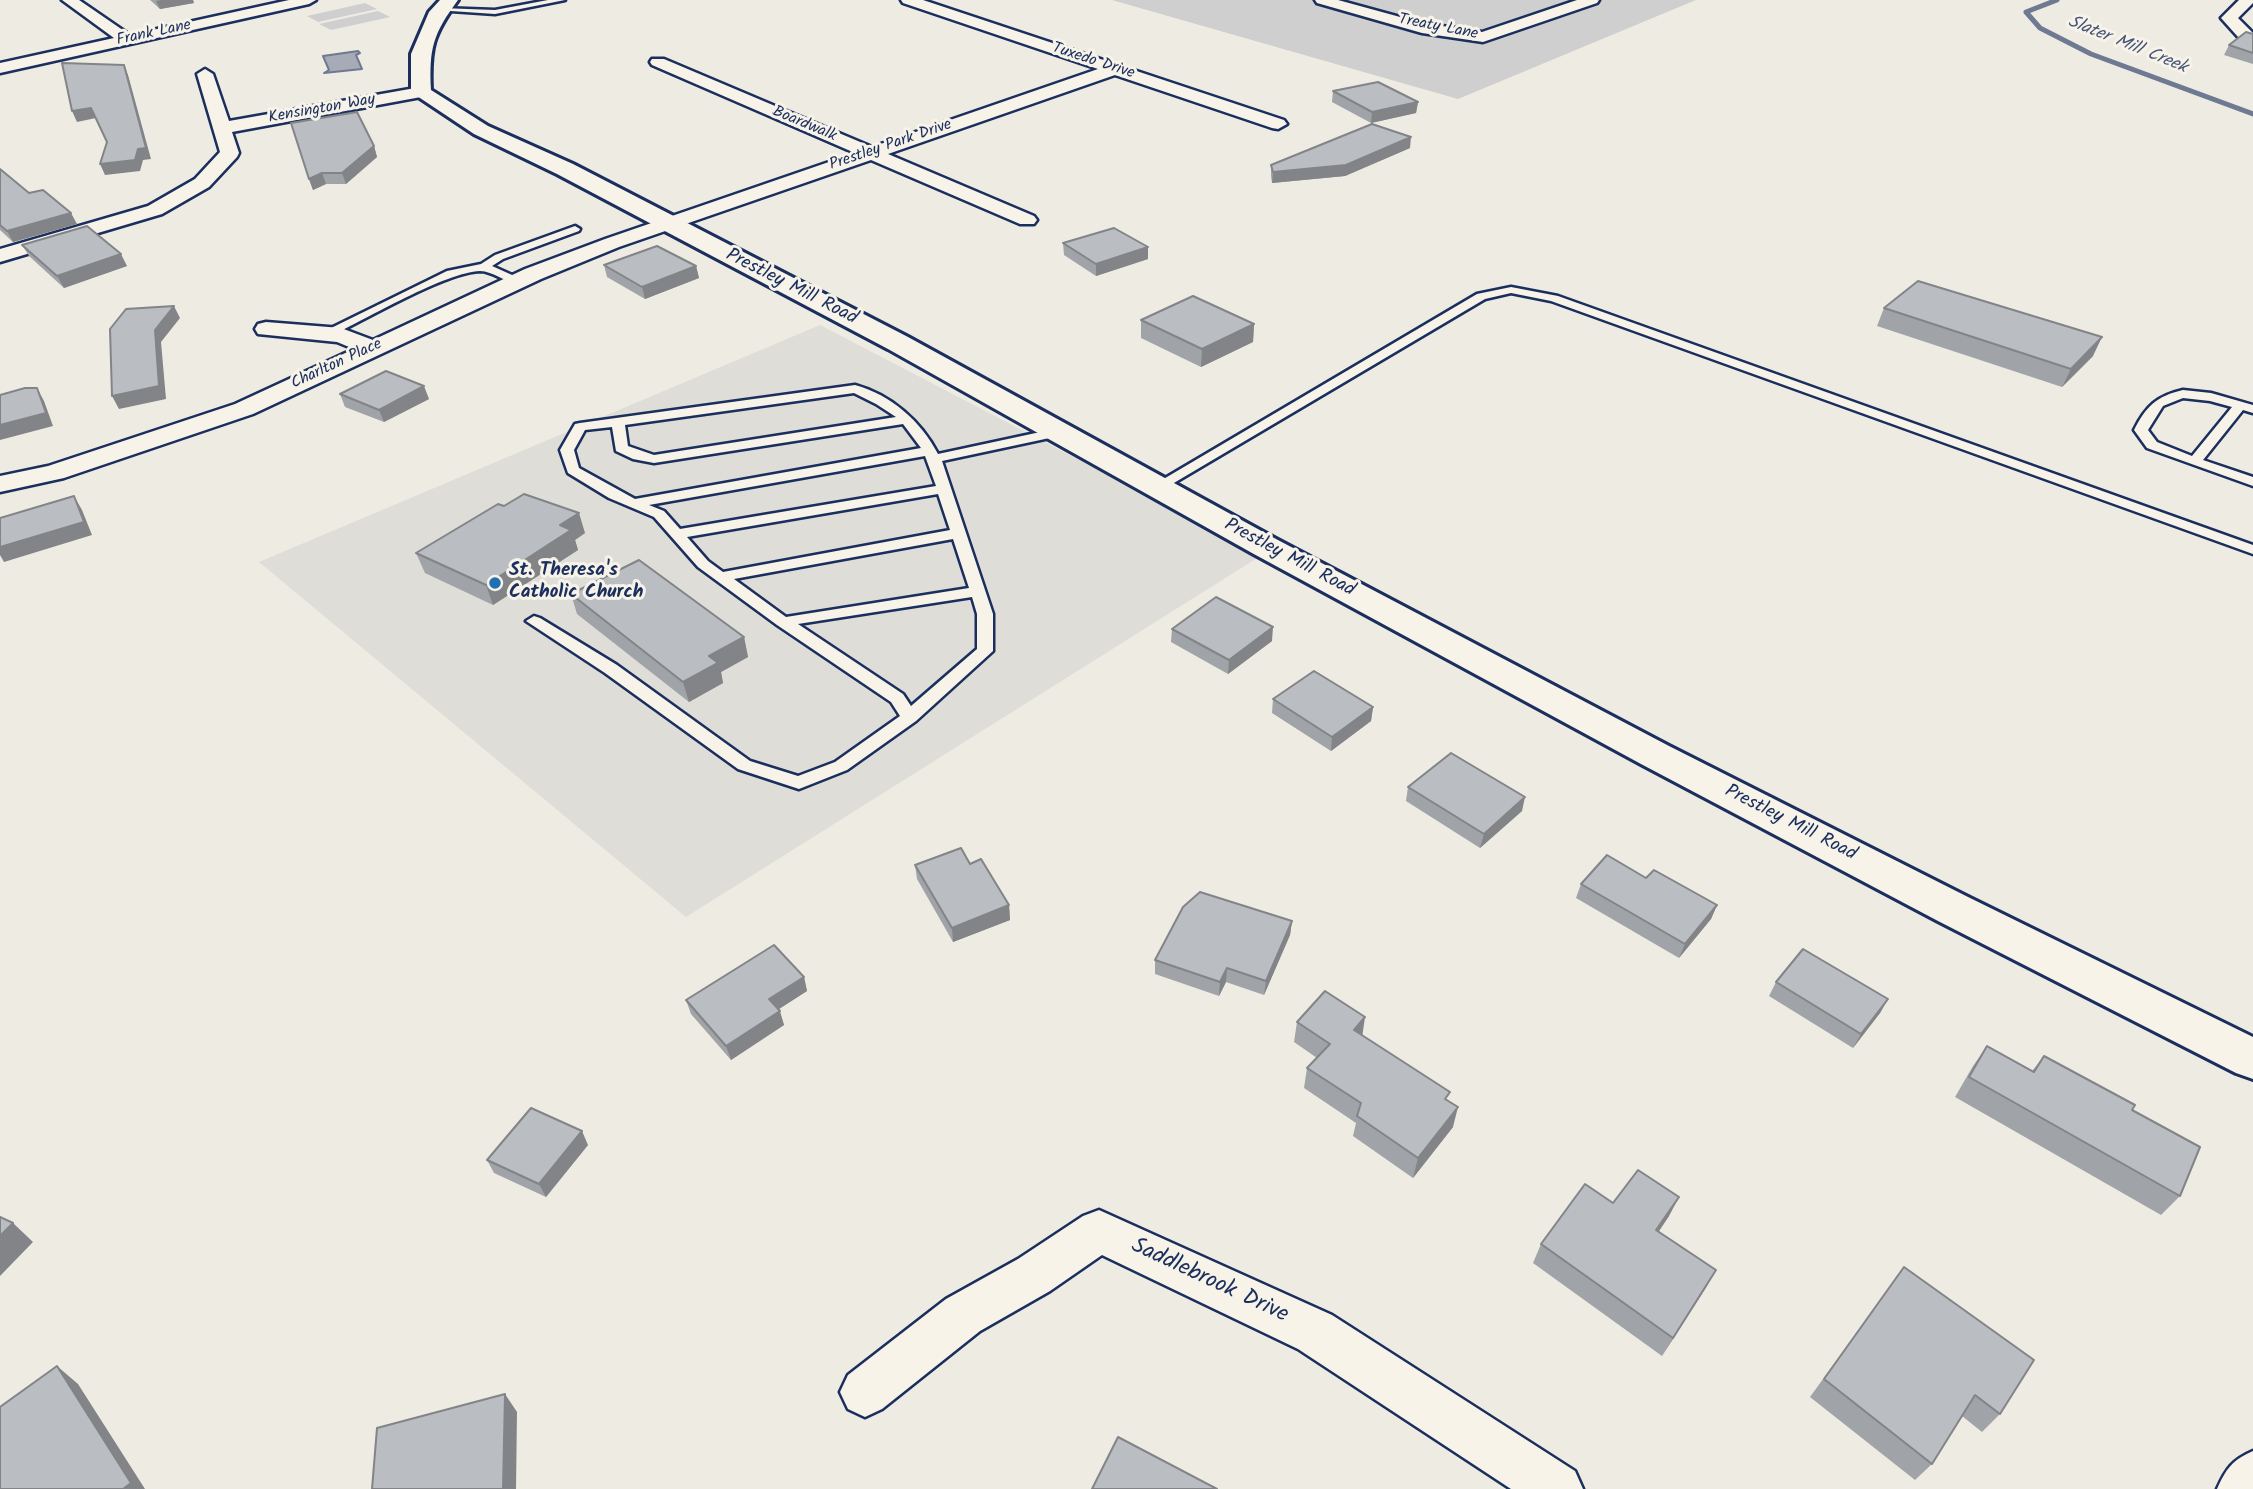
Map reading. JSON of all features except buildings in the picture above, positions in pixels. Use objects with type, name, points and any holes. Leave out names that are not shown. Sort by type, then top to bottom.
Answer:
[{"type":"street","points":[[69,0],[127,40]]},
{"type":"street","name":"Frank Lane","points":[[0,68],[309,0]]},
{"type":"street","name":"Tuxedo Drive","points":[[908,0],[1278,124]]},
{"type":"street","name":"Treaty Lane","points":[[1322,0],[1453,34],[1483,37],[1592,0]]},
{"type":"street","points":[[2248,0],[2229,18],[2245,36],[2253,38]]},
{"type":"street","points":[[421,92],[420,54],[445,5]]},
{"type":"street","name":"Boardwalk","points":[[658,62],[1027,220]]},
{"type":"street","name":"Prestley Park Drive","points":[[666,223],[1115,69]]},
{"type":"street","points":[[0,256],[155,210],[202,183],[230,153],[205,74]]},
{"type":"street","name":"Kensington Way","points":[[222,128],[421,92]]},
{"type":"street","name":"Prestley Mill Road","points":[[421,92],[481,130],[565,169],[898,343],[1157,487],[1656,755],[1953,909],[2253,1059]]},
{"type":"street","name":"Charlton Place","points":[[0,484],[55,472],[173,435],[244,408],[517,281],[666,223]]},
{"type":"street","points":[[266,329],[341,335],[373,348]]},
{"type":"street","name":"Saddlebrook Drive","points":[[865,1392],[964,1315],[1034,1275],[1099,1231],[1314,1332],[1558,1489]]},
{"type":"street","points":[[2244,1489],[2253,1477]]},
{"type":"lane","points":[[445,5],[495,12],[561,0]]},
{"type":"lane","points":[[327,333],[451,273],[484,267],[499,257],[575,229]]},
{"type":"lane","points":[[484,267],[517,281]]},
{"type":"lane","points":[[1157,487],[1481,296],[1511,290],[1553,298],[2253,551]]},
{"type":"lane","points":[[534,621],[611,669],[744,765],[799,783],[841,766],[910,717],[985,651],[985,614],[944,489],[924,438],[882,399],[855,388],[580,427],[567,450],[573,470],[632,503],[659,514],[703,564],[783,622],[897,698],[910,717]]},
{"type":"lane","points":[[2195,462],[2246,407],[2189,392],[2175,394],[2160,402],[2145,419],[2141,430],[2152,446],[2195,462],[2253,482]]},
{"type":"lane","points":[[618,421],[621,448],[638,456],[654,459],[905,420]]},
{"type":"lane","points":[[632,503],[1059,432]]},
{"type":"lane","points":[[676,534],[944,489]]},
{"type":"lane","points":[[720,577],[959,533]]},
{"type":"lane","points":[[783,622],[978,591]]},
{"type":"shaded area","points":[[1112,0],[1696,0],[1458,99]]},
{"type":"shaded area","points":[[365,3],[377,9],[318,22],[307,16]]},
{"type":"shaded area","points":[[378,11],[390,17],[331,30],[319,24]]},
{"type":"shaded area","points":[[358,51],[360,53],[356,55],[362,69],[324,73],[329,70],[323,56]]},
{"type":"shaded area","points":[[820,325],[1262,555],[686,917],[259,562]]},
{"type":"waterway","name":"Slater Mill Creek","points":[[2057,0],[2026,12],[2040,28],[2091,54],[2253,114]]},
{"type":"place","name":"St. Theresa's Catholic Church","points":[[495,583]]}]
